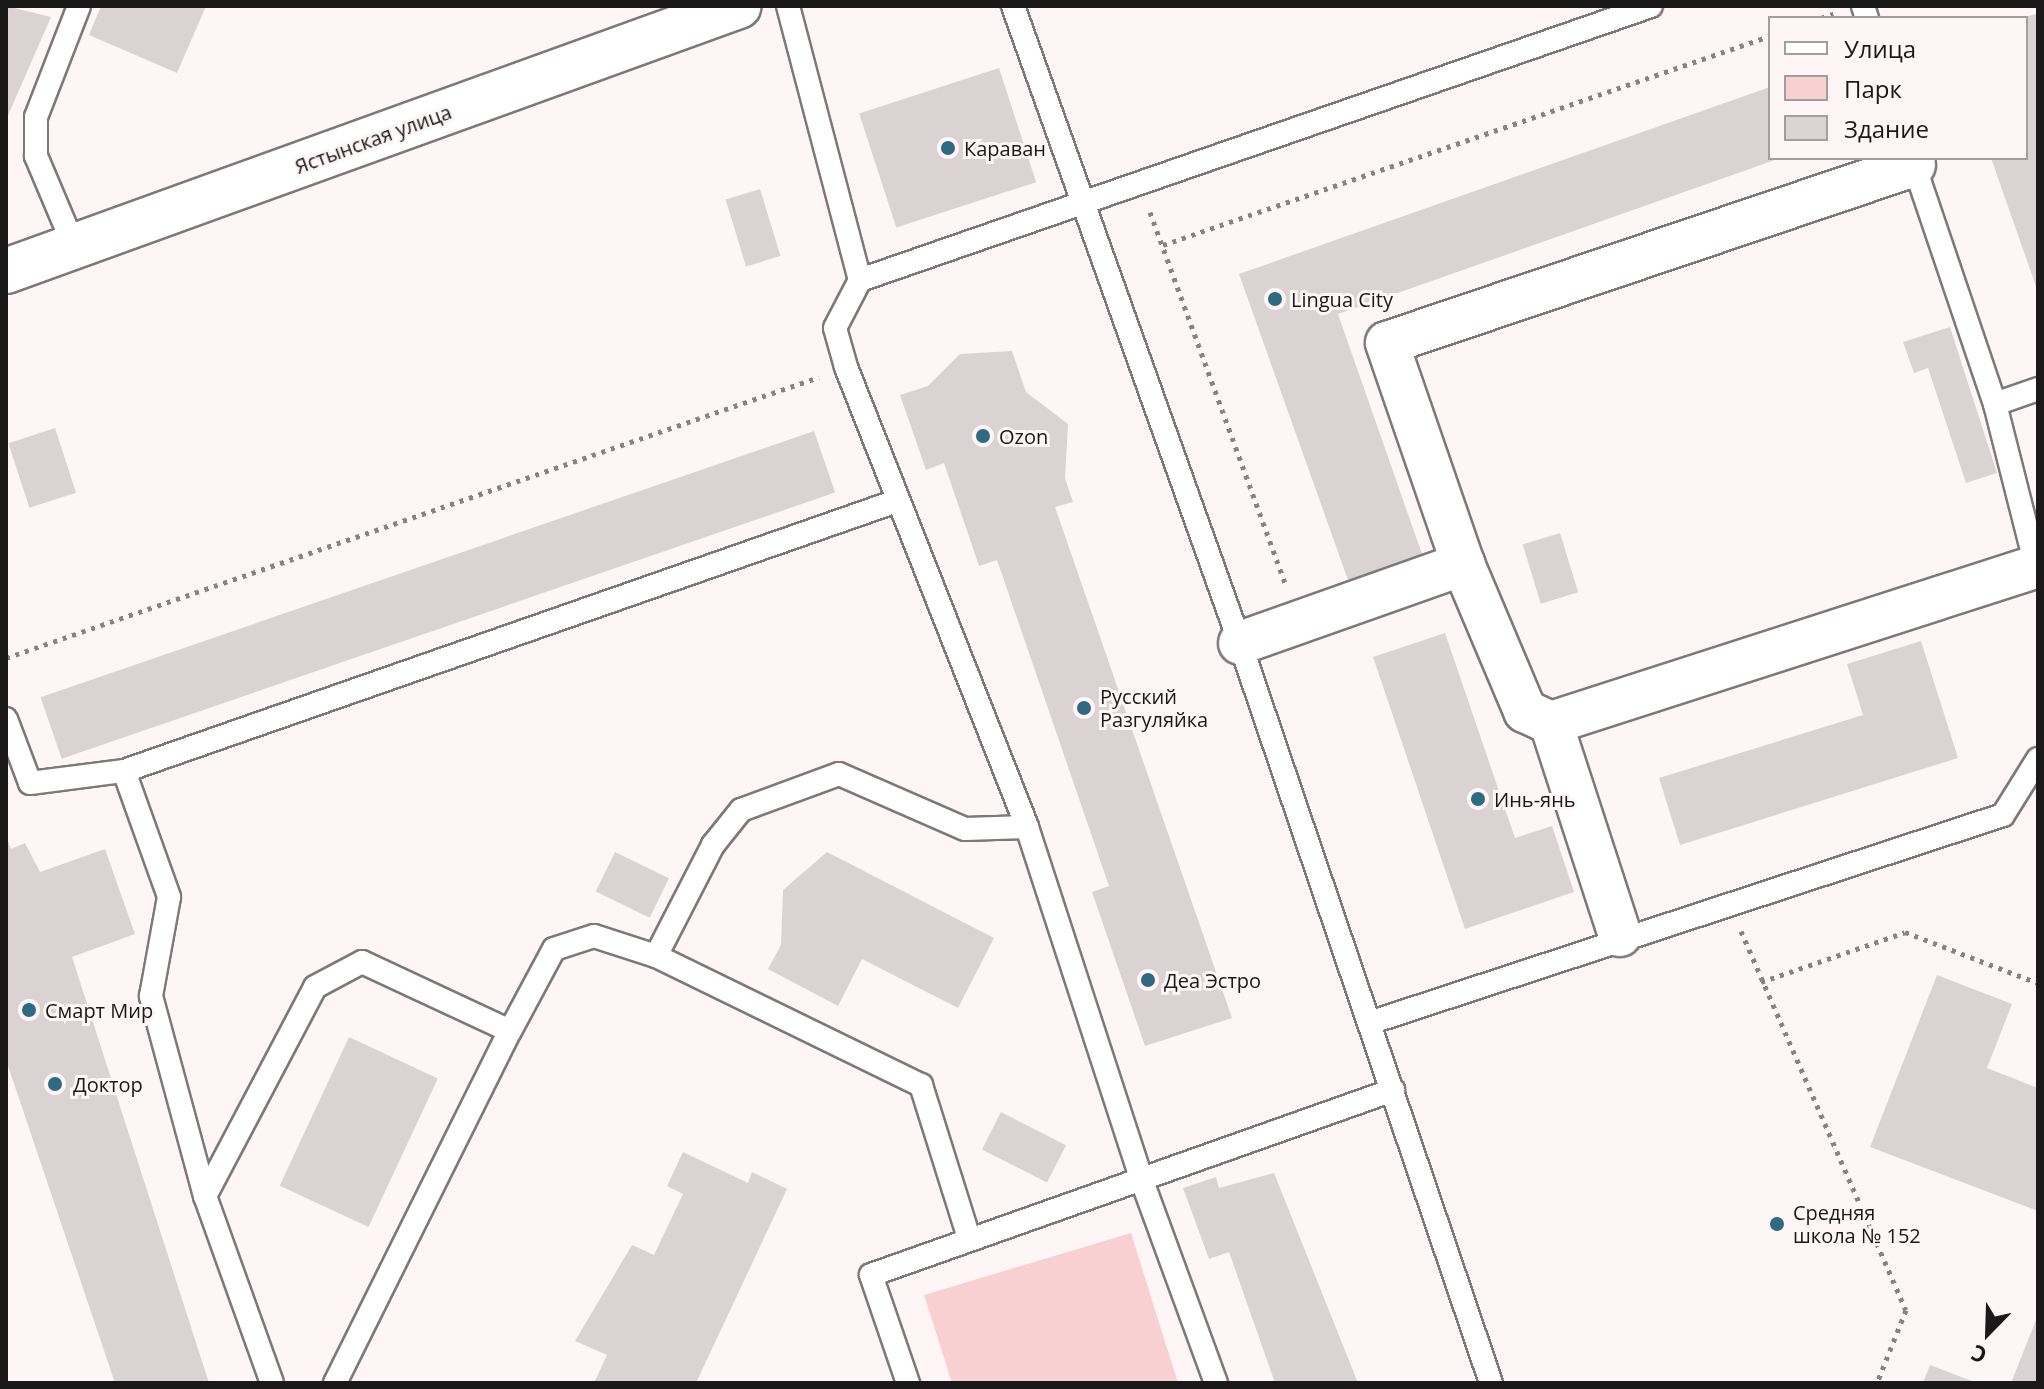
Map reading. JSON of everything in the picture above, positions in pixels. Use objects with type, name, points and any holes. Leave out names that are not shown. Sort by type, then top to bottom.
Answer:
[{"type":"main road","name":"Ястынская улица","points":[[6,271],[739,6]]},
{"type":"street","points":[[1912,162],[1387,343],[1463,564],[1525,711],[1551,723],[2038,566]]},
{"type":"street","points":[[1240,643],[1463,564]]},
{"type":"street","points":[[1551,723],[1620,935]]},
{"type":"lane","points":[[74,246],[36,156],[36,117],[79,6]]},
{"type":"lane","points":[[788,6],[860,280],[835,328],[846,367],[894,502],[1027,827],[1141,1178],[1216,1383]]},
{"type":"lane","points":[[1013,6],[1085,200],[1240,643],[1491,1383]]},
{"type":"lane","points":[[860,280],[1651,6]]},
{"type":"lane","points":[[1912,162],[1995,404],[2038,575]]},
{"type":"lane","points":[[1995,404],[2038,389]]},
{"type":"lane","points":[[6,719],[30,783],[124,771],[894,502]]},
{"type":"lane","points":[[1369,1023],[1620,935],[2003,815],[2038,759]]},
{"type":"lane","points":[[124,771],[169,897],[151,996],[205,1196],[272,1383]]},
{"type":"lane","points":[[656,956],[713,845],[741,810],[839,774],[965,829],[1027,827]]},
{"type":"lane","points":[[335,1383],[554,949],[594,936],[656,956],[921,1085],[968,1235]]},
{"type":"lane","points":[[205,1196],[315,987],[362,962],[510,1031]]},
{"type":"lane","points":[[908,1383],[871,1275],[968,1235],[1393,1090]]},
{"type":"path","points":[[1299,621],[1163,245],[1768,37]]},
{"type":"path","points":[[6,658],[846,367]]},
{"type":"path","points":[[1728,901],[1906,1310],[1877,1383]]},
{"type":"path","points":[[1761,982],[1905,932],[2038,983]]},
{"type":"green space","points":[[1131,1233],[1178,1383],[952,1383],[924,1295]]},
{"type":"building","points":[[6,6],[51,17],[6,120]]},
{"type":"building","points":[[101,6],[206,6],[177,73],[89,35]]},
{"type":"building","points":[[2038,13],[2038,292],[1992,160],[2028,160],[2028,16]]},
{"type":"building","name":"Караван","points":[[999,68],[1036,182],[896,228],[859,113]]},
{"type":"building","points":[[1768,88],[1768,160],[1775,160],[1338,314],[1422,554],[1348,580],[1239,274]]},
{"type":"building","points":[[760,189],[780,256],[746,266],[726,200]]},
{"type":"building","points":[[1950,327],[1997,473],[1966,483],[1928,368],[1914,373],[1903,342]]},
{"type":"building","points":[[1012,351],[1026,392],[1068,424],[1065,478],[1073,502],[1055,507],[1232,1018],[1145,1046],[1092,892],[1109,886],[997,560],[979,566],[944,463],[926,470],[900,395],[928,386],[960,354]]},
{"type":"building","points":[[55,428],[76,493],[29,508],[8,443]]},
{"type":"building","points":[[814,431],[835,492],[62,759],[41,697]]},
{"type":"building","points":[[1560,533],[1578,592],[1541,604],[1523,544]]},
{"type":"building","points":[[1445,633],[1515,838],[1552,826],[1574,892],[1465,929],[1373,657]]},
{"type":"building","points":[[1921,641],[1958,758],[1680,845],[1659,778],[1863,715],[1847,664]]},
{"type":"building","points":[[6,836],[11,849],[25,843],[40,872],[105,849],[135,934],[72,957],[209,1383],[115,1383],[6,1060]]},
{"type":"building","points":[[615,852],[669,878],[650,918],[596,892]]},
{"type":"building","points":[[827,852],[994,938],[958,1008],[862,959],[838,1006],[768,969],[781,945],[783,890]]},
{"type":"building","points":[[1937,975],[2012,1004],[1987,1068],[2038,1088],[2038,1211],[1870,1147]]},
{"type":"building","points":[[349,1037],[438,1078],[369,1227],[280,1186]]},
{"type":"building","points":[[1001,1112],[1066,1145],[1047,1183],[982,1149]]},
{"type":"building","points":[[683,1152],[748,1183],[752,1172],[787,1189],[696,1383],[594,1383],[607,1355],[575,1341],[632,1245],[654,1255],[683,1194],[667,1186]]},
{"type":"building","points":[[1274,1173],[1358,1383],[1275,1383],[1229,1252],[1209,1259],[1183,1188],[1216,1177],[1219,1188]]},
{"type":"building","points":[[2038,1315],[2038,1383],[2011,1383]]},
{"type":"building","points":[[1930,1365],[1977,1383],[1923,1383]]},
{"type":"place","name":"Караван","points":[[948,148]]},
{"type":"place","name":"Lingua City","points":[[1275,299]]},
{"type":"place","name":"Ozon","points":[[983,436]]},
{"type":"place","name":"Русский Разгуляйка","points":[[1084,708]]},
{"type":"place","name":"Инь-янь","points":[[1478,799]]},
{"type":"place","name":"Деа Эстро","points":[[1148,980]]},
{"type":"place","name":"Смарт Мир","points":[[29,1010]]},
{"type":"place","name":"Доктор","points":[[55,1084]]},
{"type":"place","name":"Средняя школа № 152","points":[[1777,1224]]}]
